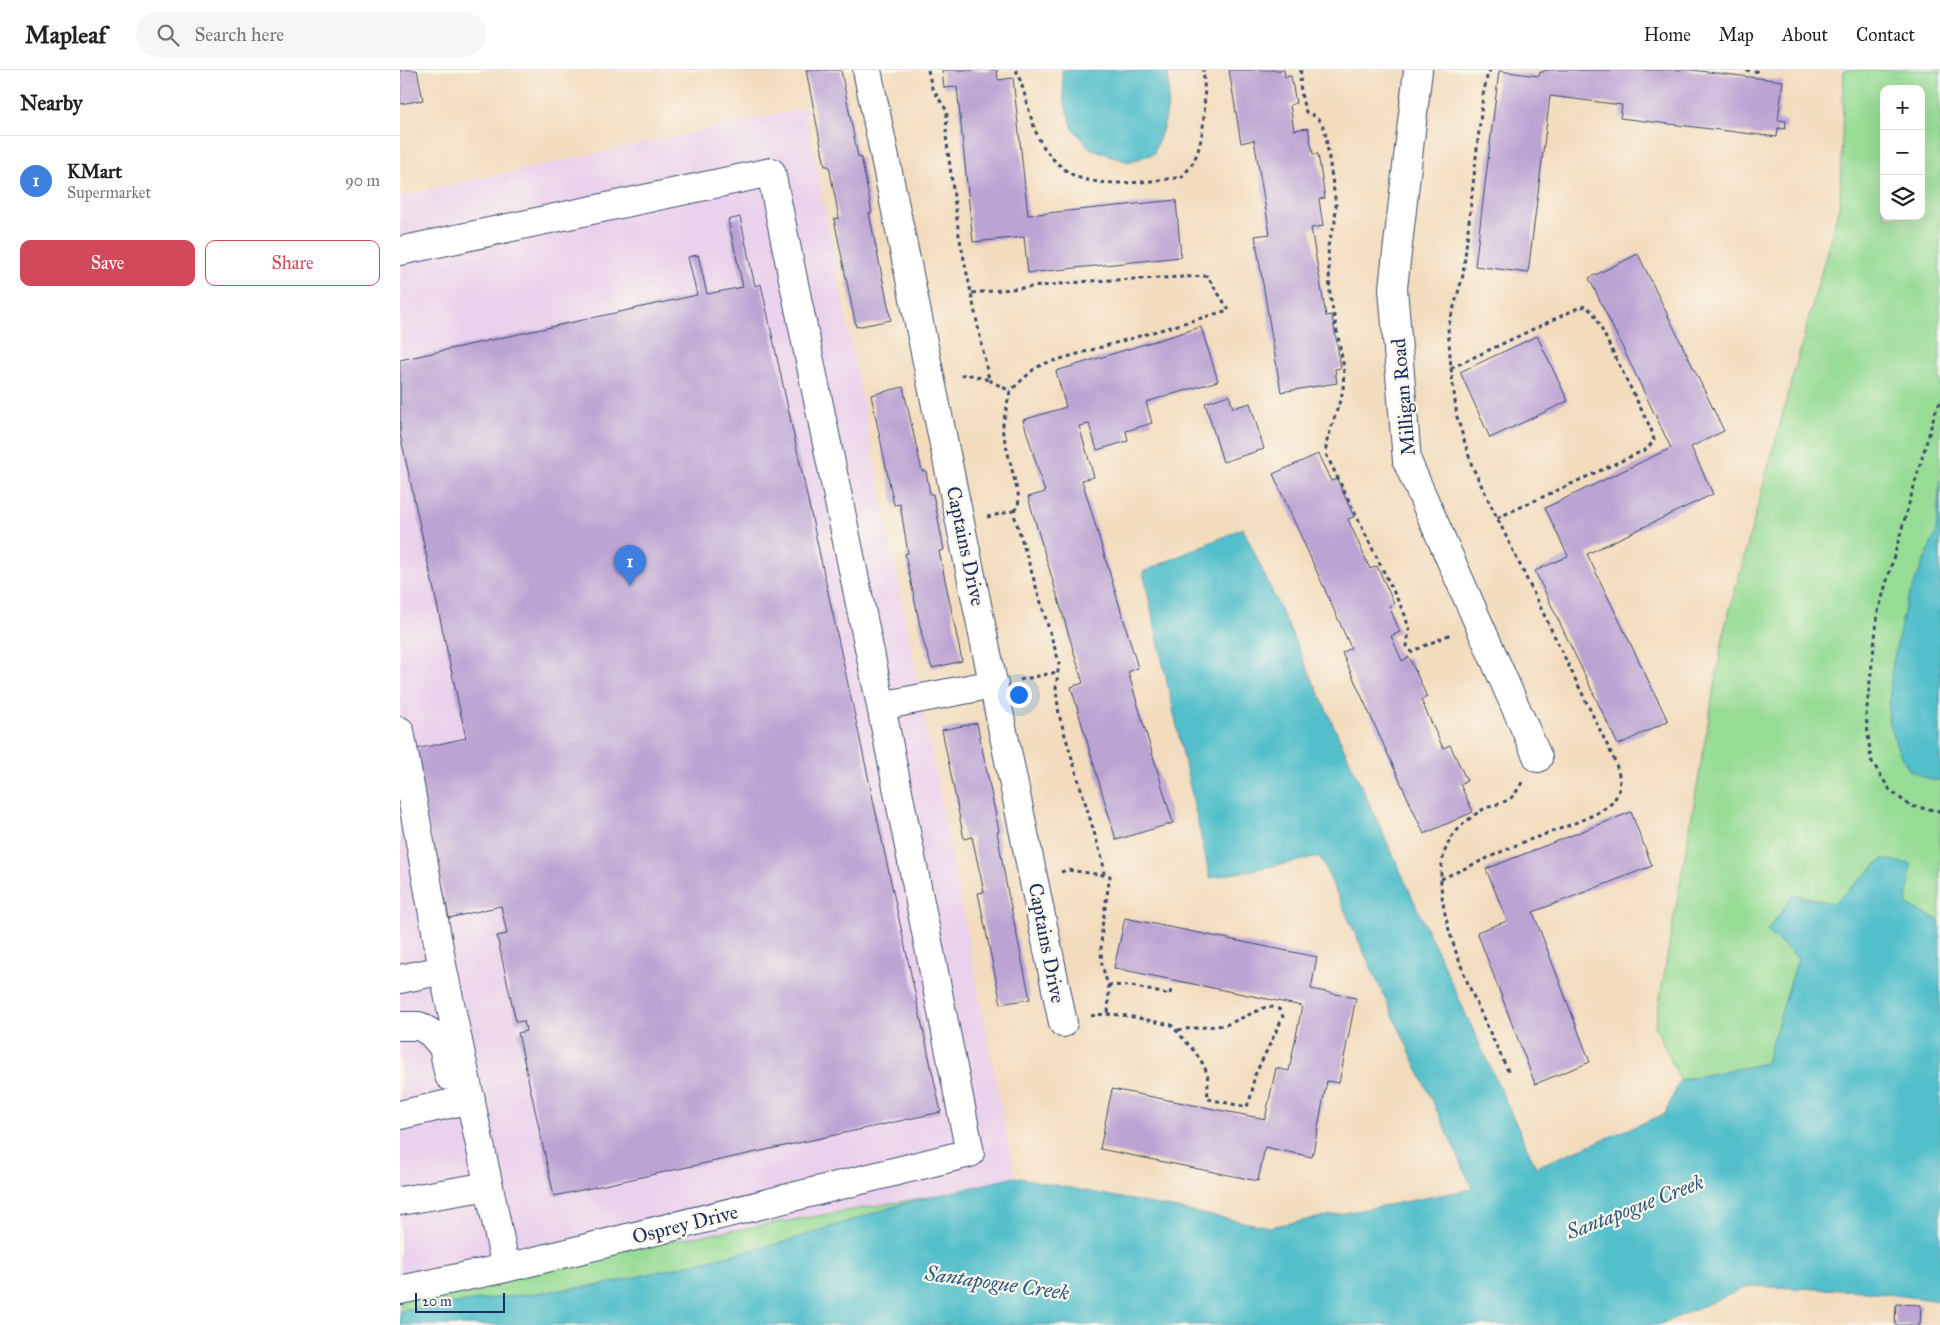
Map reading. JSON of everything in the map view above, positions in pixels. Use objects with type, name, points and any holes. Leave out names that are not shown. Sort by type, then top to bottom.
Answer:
[{"type":"street","name":"Captains Drive","points":[[867,70],[960,522],[1004,683],[1034,879],[1063,1023]]},
{"type":"street","name":"Milligan Road","points":[[1418,70],[1393,288],[1407,461],[1538,758]]},
{"type":"street","points":[[400,251],[771,172],[881,706],[1004,683]]},
{"type":"street","name":"Osprey Drive","points":[[400,1290],[506,1268],[970,1153],[881,706]]},
{"type":"street","points":[[400,733],[408,820],[443,970],[462,1101]]},
{"type":"street","points":[[400,978],[443,970]]},
{"type":"street","points":[[400,1026],[418,1026],[431,1033],[443,1047],[489,1186],[506,1268]]},
{"type":"street","points":[[400,1115],[462,1101]]},
{"type":"street","points":[[400,1201],[489,1186]]},
{"type":"path","points":[[928,70],[932,88],[947,111],[946,136],[959,235],[989,380]]},
{"type":"path","points":[[1016,70],[1028,100],[1038,137],[1046,152],[1067,171],[1082,179],[1103,182],[1148,181],[1182,177],[1192,164],[1199,145],[1205,89],[1203,70]]},
{"type":"path","points":[[1300,70],[1301,100],[1306,112],[1316,116],[1325,132],[1336,205],[1335,222],[1328,246],[1330,288],[1344,368],[1343,390],[1326,444],[1326,454],[1405,615],[1409,630],[1407,646],[1411,652],[1478,622]]},
{"type":"path","points":[[1441,879],[1521,843],[1591,815],[1614,802],[1621,782],[1613,757],[1472,466],[1457,418],[1448,328],[1463,274],[1483,95],[1490,70]]},
{"type":"path","points":[[1746,70],[1761,72]]},
{"type":"path","points":[[960,522],[1013,511],[1018,507],[1019,498],[1002,429],[1010,390],[1034,369],[1043,364],[1229,310],[1207,276],[1091,281],[972,293]]},
{"type":"path","points":[[1451,368],[1578,308],[1586,306],[1594,314],[1651,429],[1654,440],[1647,448],[1497,518]]},
{"type":"path","points":[[931,379],[967,374],[989,380],[1010,390]]},
{"type":"path","points":[[1940,402],[1934,413],[1878,612],[1866,716],[1871,760],[1890,790],[1910,806],[1940,811]]},
{"type":"path","points":[[1013,511],[1059,662],[1057,672],[1058,715],[1103,862],[1104,876]]},
{"type":"path","points":[[1004,683],[1057,672]]},
{"type":"path","points":[[1508,1071],[1453,946],[1440,873],[1449,841],[1457,831],[1482,810],[1512,797],[1538,758]]},
{"type":"path","points":[[1034,879],[1068,870],[1110,876],[1102,927],[1101,952],[1102,965],[1108,985],[1108,1015]]},
{"type":"path","points":[[1108,985],[1132,986],[1170,995],[1171,988]]},
{"type":"path","points":[[1063,1023],[1099,1014],[1172,1025],[1202,1063],[1207,1076],[1208,1099],[1247,1107],[1252,1093],[1254,1077],[1283,1017],[1278,1009],[1268,1006],[1226,1025],[1176,1030]]},
{"type":"shaded area","points":[[805,108],[1015,1177],[902,1204],[400,1301],[400,196]]},
{"type":"green space","points":[[1844,70],[1940,70],[1940,921],[1907,905],[1883,859],[1834,903],[1794,895],[1767,931],[1798,958],[1766,1063],[1680,1080],[1655,1026],[1725,627],[1840,203]]},
{"type":"green space","points":[[945,1194],[902,1204],[781,1243],[602,1285],[408,1309],[400,1312],[400,1296],[642,1246]]},
{"type":"water","points":[[1062,70],[1168,70],[1168,103],[1161,133],[1153,154],[1128,162],[1090,148],[1073,129],[1064,101]]},
{"type":"water","points":[[1940,480],[1940,780],[1930,780],[1909,770],[1897,747],[1888,718],[1892,667],[1906,603],[1936,533]]},
{"type":"water","name":"Santapogue Creek","points":[[1243,528],[1536,1167],[1665,1114],[1680,1080],[1766,1063],[1798,958],[1767,931],[1794,895],[1834,903],[1883,859],[1911,864],[1907,905],[1940,921],[1940,1301],[1864,1291],[1750,1286],[1658,1325],[400,1325],[400,1312],[407,1309],[602,1285],[781,1243],[902,1204],[1015,1177],[1269,1227],[1473,1189],[1320,857],[1210,878],[1143,572]]},
{"type":"building","points":[[400,70],[417,70],[423,100],[400,104]]},
{"type":"building","points":[[806,70],[841,70],[858,157],[861,157],[872,213],[869,213],[891,320],[856,327],[834,219],[839,218],[829,166],[825,166]]},
{"type":"building","points":[[942,70],[997,70],[998,80],[1013,78],[1028,215],[1176,200],[1181,257],[1028,273],[1024,237],[973,242],[957,87],[944,88]]},
{"type":"building","points":[[1229,70],[1284,70],[1285,77],[1291,76],[1296,103],[1290,105],[1294,130],[1308,128],[1313,154],[1318,154],[1325,198],[1319,199],[1323,226],[1311,228],[1326,316],[1332,315],[1341,368],[1335,369],[1337,383],[1281,392],[1255,236],[1270,234],[1254,140],[1241,143]]},
{"type":"building","points":[[1544,70],[1691,70],[1783,81],[1778,120],[1786,121],[1785,129],[1778,128],[1777,137],[1620,118],[1622,105],[1550,96],[1528,273],[1475,266],[1499,71],[1539,76],[1540,72],[1544,72]]},
{"type":"building","points":[[740,217],[755,286],[761,284],[941,1112],[554,1196],[518,1033],[526,1031],[524,1021],[516,1022],[497,936],[507,934],[501,906],[449,918],[412,750],[466,738],[400,434],[400,360],[697,295],[688,257],[698,255],[707,294],[743,287],[728,220]]},
{"type":"building","points":[[1638,254],[1724,431],[1691,447],[1713,494],[1587,554],[1668,721],[1618,745],[1535,571],[1568,556],[1545,508],[1671,448],[1589,278]]},
{"type":"building","points":[[1201,327],[1218,381],[1146,402],[1152,423],[1126,431],[1128,441],[1097,450],[1089,424],[1079,426],[1094,477],[1082,480],[1138,668],[1128,672],[1173,823],[1116,840],[1071,687],[1083,683],[1028,497],[1045,492],[1023,420],[1066,407],[1056,371]]},
{"type":"building","points":[[1537,336],[1568,401],[1490,438],[1460,372]]},
{"type":"building","points":[[903,387],[922,471],[926,471],[930,494],[933,494],[944,550],[939,551],[962,661],[932,668],[923,640],[905,554],[908,553],[900,504],[894,505],[871,395]]},
{"type":"building","points":[[1229,395],[1233,408],[1250,403],[1264,449],[1223,462],[1205,403]]},
{"type":"building","points":[[1318,454],[1331,481],[1337,479],[1354,517],[1348,519],[1370,569],[1377,566],[1394,603],[1389,606],[1400,632],[1391,636],[1402,661],[1409,657],[1427,697],[1421,700],[1443,748],[1450,745],[1467,781],[1460,784],[1473,812],[1424,834],[1342,653],[1351,648],[1273,474]]},
{"type":"building","points":[[977,723],[999,831],[997,832],[1007,888],[1030,999],[1001,1004],[978,893],[984,892],[972,837],[964,839],[942,730]]},
{"type":"building","points":[[1631,812],[1652,866],[1533,912],[1590,1062],[1535,1084],[1477,932],[1507,921],[1486,869]]},
{"type":"building","points":[[1125,918],[1317,957],[1311,989],[1356,998],[1339,1083],[1327,1081],[1312,1157],[1265,1147],[1258,1181],[1100,1149],[1112,1089],[1265,1119],[1276,1068],[1289,1071],[1302,1006],[1114,968]]},
{"type":"building","points":[[1896,1304],[1921,1305],[1920,1325],[1895,1325]]},
{"type":"place","name":"KMart","points":[[630,586]]}]
